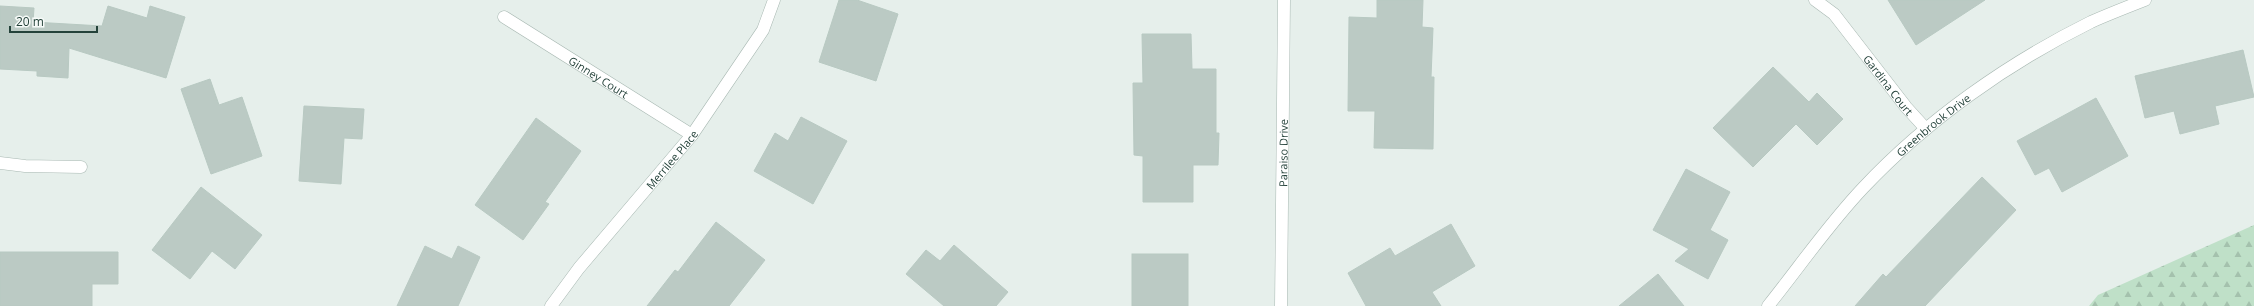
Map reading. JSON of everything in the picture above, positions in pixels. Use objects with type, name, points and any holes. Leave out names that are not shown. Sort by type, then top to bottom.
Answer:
[{"type":"street","name":"Merrilee Place","points":[[551,306],[579,268],[692,135],[763,30],[774,0]]},
{"type":"street","name":"Paraiso Drive","points":[[1281,306],[1284,0]]},
{"type":"street","name":"Gardina Court","points":[[1816,0],[1834,14],[1853,40],[1926,129]]},
{"type":"street","name":"Greenbrook Drive","points":[[1768,306],[1826,230],[1864,187],[1926,129],[2012,66],[2092,22],[2145,0]]},
{"type":"street","name":"Ginney Court","points":[[504,18],[692,135]]},
{"type":"street","points":[[0,163],[25,166],[81,167]]},
{"type":"green space","points":[[2254,225],[2254,306],[2089,306],[2098,295]]},
{"type":"building","points":[[839,0],[857,0],[898,14],[876,81],[819,62]]},
{"type":"building","points":[[1377,0],[1423,0],[1422,27],[1433,28],[1431,77],[1434,77],[1433,149],[1374,148],[1375,111],[1348,111],[1349,17],[1377,18]]},
{"type":"building","points":[[1888,0],[1985,0],[1916,45]]},
{"type":"building","points":[[0,6],[34,8],[33,22],[102,26],[108,6],[147,18],[150,6],[185,17],[166,78],[69,48],[68,78],[37,76],[37,71],[0,69]]},
{"type":"building","points":[[1142,34],[1191,34],[1192,69],[1216,69],[1216,133],[1219,133],[1218,165],[1193,165],[1193,202],[1143,202],[1143,156],[1134,155],[1133,83],[1143,83]]},
{"type":"building","points":[[2243,50],[2254,97],[2215,106],[2219,124],[2180,134],[2174,111],[2145,118],[2135,76]]},
{"type":"building","points":[[1773,67],[1809,102],[1817,93],[1843,119],[1817,145],[1796,124],[1753,167],[1713,128]]},
{"type":"building","points":[[210,79],[219,105],[242,97],[262,156],[211,174],[181,89]]},
{"type":"building","points":[[2096,98],[2128,156],[2062,192],[2049,168],[2035,175],[2017,141]]},
{"type":"building","points":[[304,106],[364,109],[362,139],[344,138],[341,184],[299,181]]},
{"type":"building","points":[[801,117],[847,141],[813,204],[754,171],[775,133],[788,141]]},
{"type":"building","points":[[536,118],[581,151],[545,202],[549,204],[523,240],[475,205]]},
{"type":"building","points":[[1686,169],[1730,192],[1710,230],[1728,240],[1708,279],[1675,261],[1689,249],[1653,230]]},
{"type":"building","points":[[1982,177],[2016,210],[1925,306],[1855,306],[1883,274],[1886,277]]},
{"type":"building","points":[[201,187],[262,235],[235,269],[212,251],[190,279],[152,250]]},
{"type":"building","points":[[716,222],[765,260],[729,306],[647,306],[675,270],[678,272]]},
{"type":"building","points":[[1451,224],[1475,266],[1432,292],[1441,306],[1366,306],[1348,273],[1390,248],[1395,256]]},
{"type":"building","points":[[954,245],[1008,292],[996,306],[944,306],[906,274],[926,250],[940,261]]},
{"type":"building","points":[[425,246],[452,259],[458,246],[480,257],[458,306],[397,306]]},
{"type":"building","points":[[0,252],[118,252],[118,284],[92,284],[92,306],[0,306]]},
{"type":"building","points":[[1132,254],[1188,254],[1188,306],[1132,306]]},
{"type":"building","points":[[1658,274],[1684,306],[1619,306]]}]
